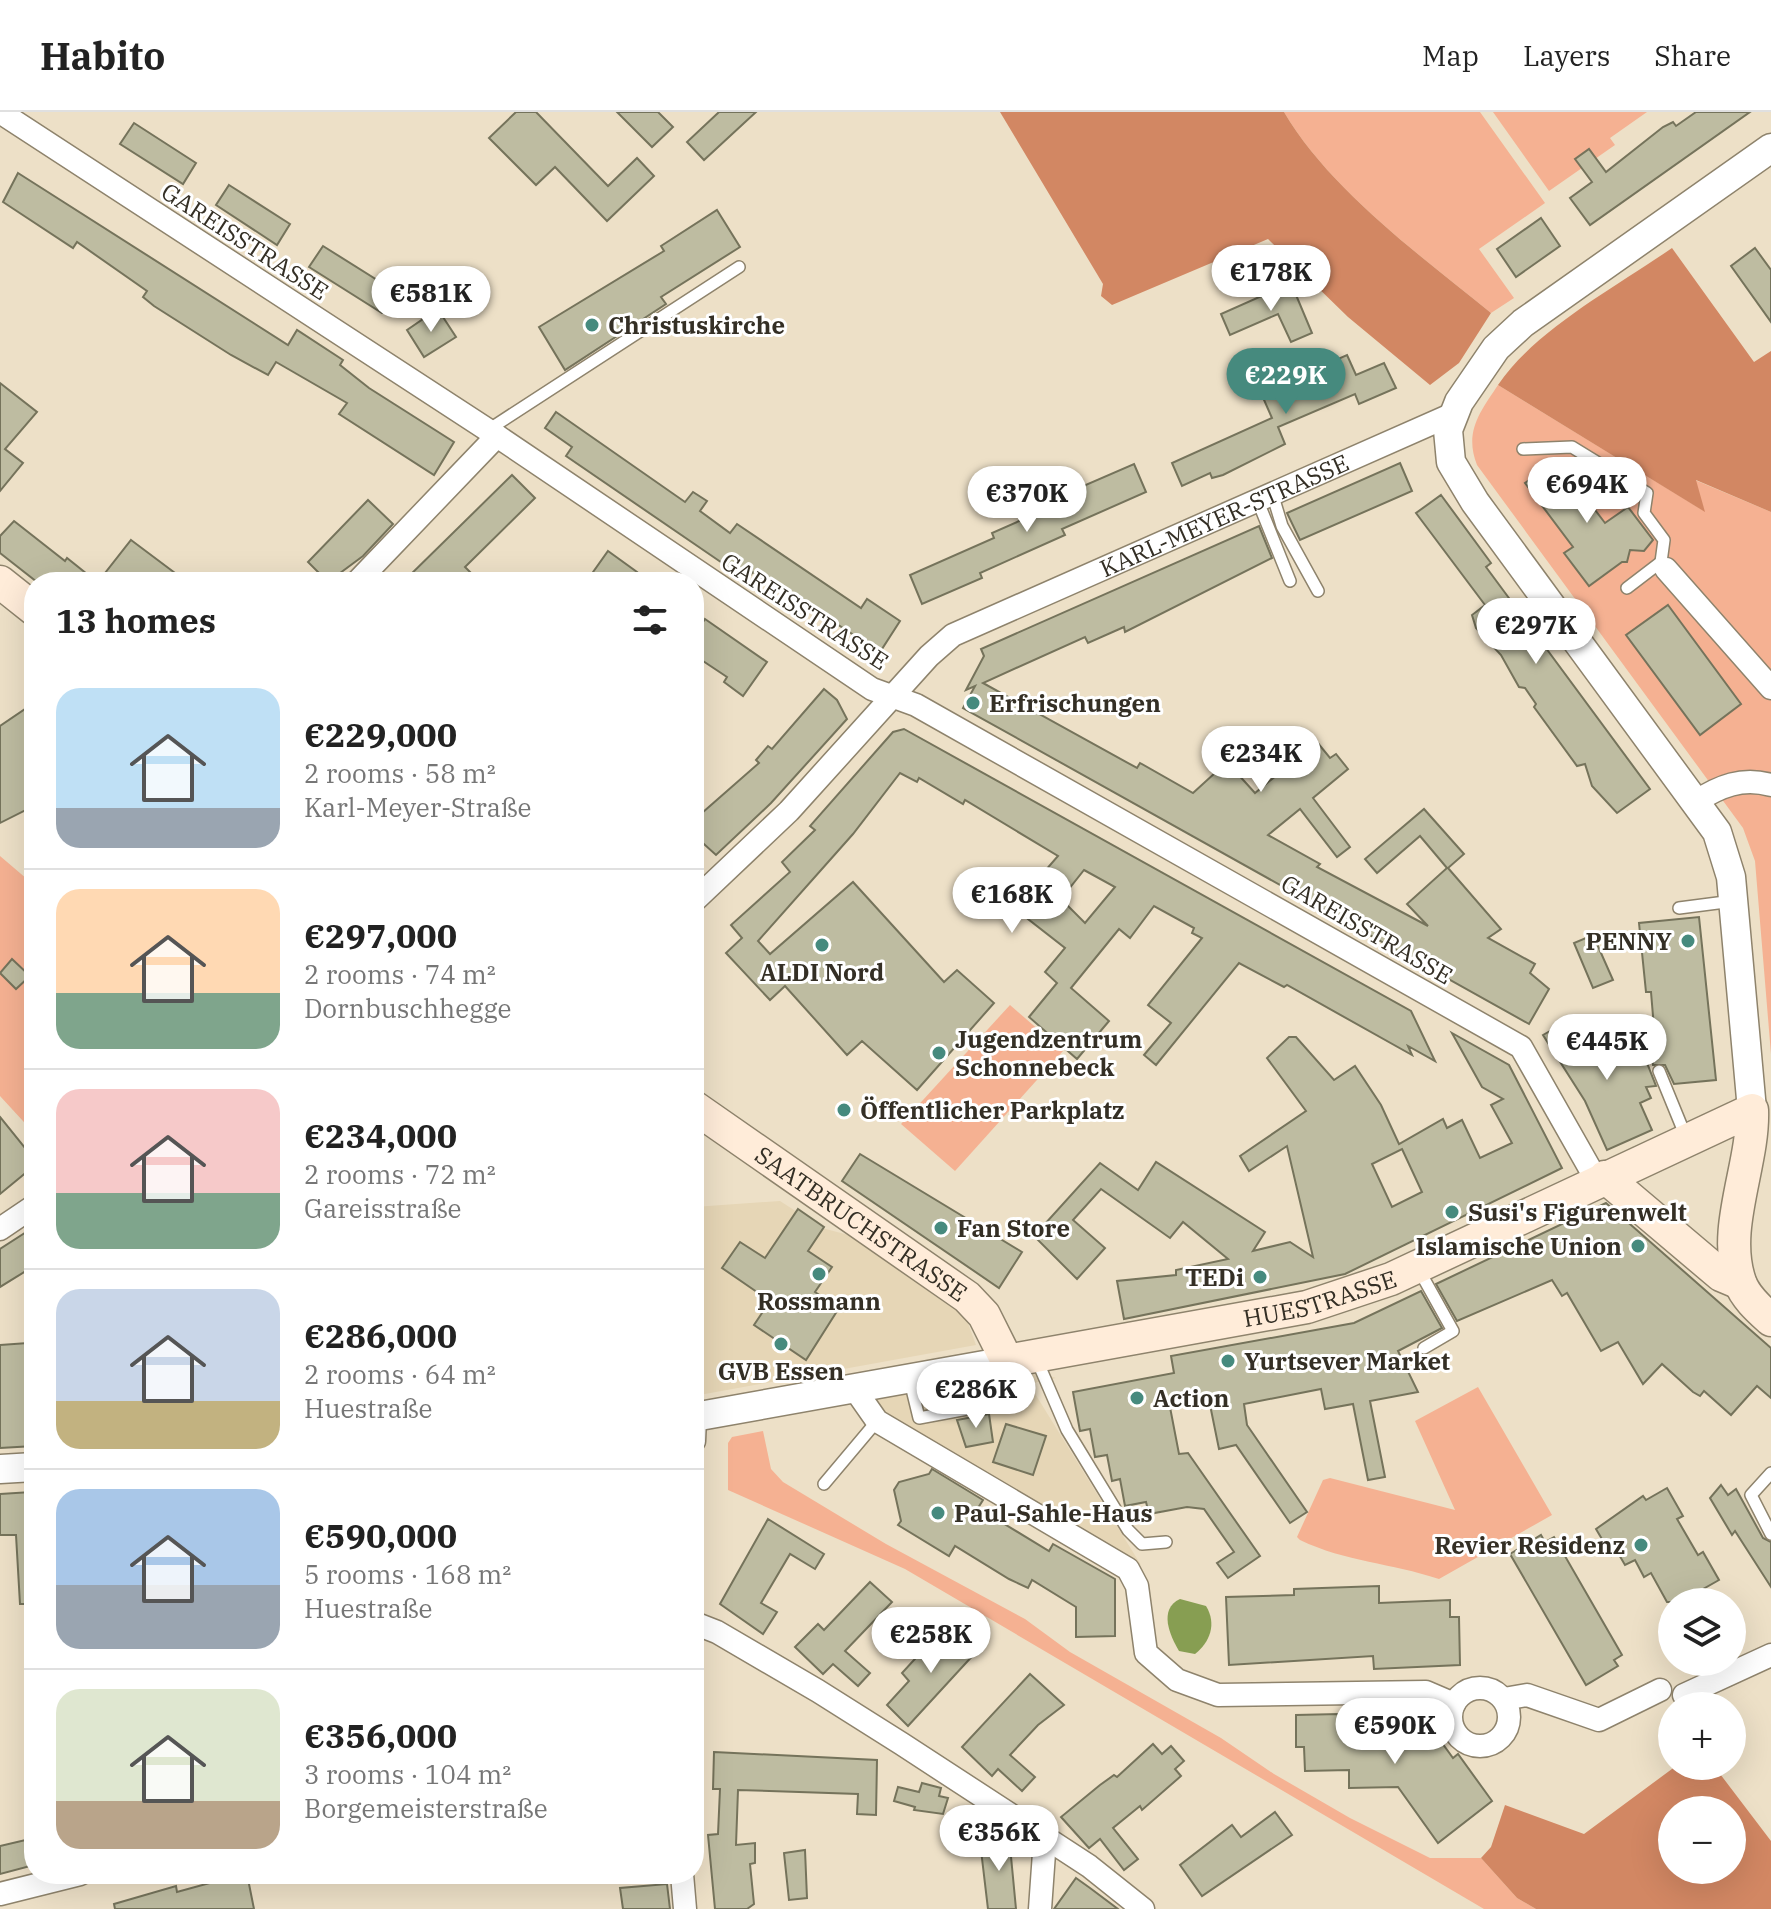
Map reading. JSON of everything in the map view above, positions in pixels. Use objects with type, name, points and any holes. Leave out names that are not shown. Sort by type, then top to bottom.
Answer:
[{"type":"main road","points":[[0,582],[24,601]]},
{"type":"main road","points":[[1740,1283],[1735,1245],[1753,1139],[1762,1108]]},
{"type":"main road","name":"HUESTRASSE","points":[[1021,1359],[1320,1304],[1417,1266],[1601,1179],[1762,1108]]},
{"type":"main road","name":"SAATBRUCHSTRASSE","points":[[704,1114],[967,1297],[1021,1359]]},
{"type":"main road","points":[[1601,1179],[1721,1275],[1740,1283],[1771,1320]]},
{"type":"street","name":"GAREISSTRASSE","points":[[0,112],[492,433],[697,572]]},
{"type":"street","points":[[1762,1108],[1734,901],[1723,847],[1695,802],[1458,477],[1448,447],[1453,414],[1477,374],[1512,331],[1771,148]]},
{"type":"street","name":"KARL-MEYER-STRASSE","points":[[704,892],[789,811],[940,644],[953,635],[1453,414]]},
{"type":"street","points":[[366,572],[492,433]]},
{"type":"street","points":[[1664,565],[1771,688]]},
{"type":"street","name":"GAREISSTRASSE","points":[[704,577],[849,675],[892,697],[916,705],[1521,1047],[1601,1179]]},
{"type":"street","points":[[1695,802],[1711,791],[1746,780],[1771,785]]},
{"type":"street","points":[[0,1229],[24,1213]]},
{"type":"street","name":"HUESTRASSE","points":[[704,1415],[856,1391],[1021,1359]]},
{"type":"street","points":[[856,1391],[877,1421],[1128,1569],[1137,1586],[1146,1653],[1177,1680],[1218,1695],[1426,1692],[1454,1704]]},
{"type":"street","points":[[0,1469],[24,1468]]},
{"type":"street","points":[[704,1627],[818,1691],[1104,1877],[1143,1909]]},
{"type":"street","points":[[1691,1692],[1771,1655]]},
{"type":"street","points":[[1481,1687],[1504,1699],[1510,1716],[1505,1733],[1491,1744],[1471,1745],[1456,1733],[1452,1724],[1454,1704],[1465,1691],[1481,1687]]},
{"type":"street","points":[[1504,1699],[1527,1695],[1599,1720],[1660,1690]]},
{"type":"street","points":[[1040,1909],[1045,1839]]},
{"type":"street","points":[[0,1894],[40,1884]]},
{"type":"street","points":[[683,1884],[685,1909]]},
{"type":"lane","points":[[492,433],[739,267]]},
{"type":"lane","points":[[1523,449],[1572,447],[1647,493],[1644,513],[1664,540],[1664,565],[1627,588]]},
{"type":"lane","points":[[1264,496],[1290,581]]},
{"type":"lane","points":[[1264,496],[1318,591]]},
{"type":"lane","points":[[1679,908],[1734,901]]},
{"type":"lane","points":[[1659,1071],[1688,1141]]},
{"type":"lane","points":[[1417,1266],[1453,1331],[1424,1348]]},
{"type":"lane","points":[[910,1381],[919,1418],[1022,1399],[1021,1359]]},
{"type":"lane","points":[[1021,1359],[1128,1530],[1142,1544],[1166,1542]]},
{"type":"lane","points":[[824,1484],[877,1421]]},
{"type":"lane","points":[[1771,1473],[1751,1495],[1771,1534]]},
{"type":"shaded area","points":[[1000,112],[1284,112],[1303,141],[1351,195],[1491,313],[1459,363],[1430,385],[1348,317],[1268,239],[1112,305],[1101,296],[1103,284]]},
{"type":"shaded area","points":[[1284,112],[1480,112],[1545,203],[1479,249],[1514,298],[1491,313],[1436,269],[1351,195],[1303,141]]},
{"type":"shaded area","points":[[1493,112],[1647,112],[1610,138],[1615,145],[1549,191]]},
{"type":"shaded area","points":[[1672,248],[1754,362],[1771,351],[1771,512],[1696,480],[1705,512],[1498,385],[1533,345],[1555,327]]},
{"type":"shaded area","points":[[1498,385],[1704,511],[1695,480],[1771,512],[1771,1054],[1755,861],[1743,828],[1477,465],[1473,453],[1473,432],[1480,413]]},
{"type":"shaded area","points":[[0,856],[24,876],[24,1122],[0,1096]]},
{"type":"shaded area","points":[[1010,1005],[1063,1051],[955,1171],[901,1124]]},
{"type":"shaded area","points":[[780,1201],[822,1228],[860,1238],[962,1307],[976,1345],[704,1394],[704,1206]]},
{"type":"shaded area","points":[[1006,1363],[1056,1378],[1029,1384],[1141,1565],[878,1410],[872,1389]]},
{"type":"shaded area","points":[[1478,1387],[1552,1515],[1439,1579],[1334,1553],[1297,1537],[1323,1480],[1330,1478],[1455,1510],[1415,1421]]},
{"type":"shaded area","points":[[763,1431],[771,1469],[783,1482],[886,1544],[1025,1619],[1070,1652],[1221,1738],[1274,1774],[1350,1818],[1430,1858],[1481,1858],[1517,1898],[1536,1909],[1484,1909],[905,1569],[728,1490],[728,1443],[732,1437]]},
{"type":"shaded area","points":[[1180,1599],[1206,1606],[1211,1619],[1205,1644],[1195,1654],[1179,1651],[1170,1631],[1169,1609]]},
{"type":"shaded area","points":[[1658,1779],[1725,1780],[1737,1796],[1658,1796],[1658,1884],[1746,1884],[1746,1808],[1771,1841],[1771,1909],[1536,1909],[1517,1898],[1481,1858],[1491,1847],[1505,1805],[1584,1834]]},
{"type":"building","points":[[516,112],[536,112],[608,186],[637,158],[654,176],[607,221],[555,167],[536,185],[489,138]]},
{"type":"building","points":[[617,112],[658,112],[673,127],[652,147]]},
{"type":"building","points":[[719,112],[756,112],[704,160],[687,142]]},
{"type":"building","points":[[1696,112],[1750,112],[1590,225],[1570,198],[1592,182],[1575,159],[1589,149],[1606,172],[1663,127],[1673,122],[1676,126]]},
{"type":"building","points":[[134,123],[196,163],[183,184],[120,144]]},
{"type":"building","points":[[18,173],[288,345],[297,330],[343,360],[340,365],[369,388],[454,442],[434,475],[339,414],[347,403],[276,362],[268,375],[231,355],[154,306],[143,297],[147,291],[77,242],[73,248],[3,202]]},
{"type":"building","points":[[229,185],[290,224],[277,245],[216,205]]},
{"type":"building","points":[[717,210],[740,247],[661,297],[666,304],[565,370],[539,327],[664,251],[661,246]]},
{"type":"building","points":[[1541,218],[1560,246],[1516,277],[1497,249]]},
{"type":"building","points":[[323,246],[401,295],[389,313],[382,313],[309,267]]},
{"type":"building","points":[[1755,248],[1771,270],[1771,322],[1731,266]]},
{"type":"building","points":[[1291,283],[1312,333],[1291,342],[1278,314],[1230,335],[1221,314]]},
{"type":"building","points":[[441,314],[456,337],[424,357],[407,330],[429,315],[432,320]]},
{"type":"building","points":[[1347,355],[1356,375],[1384,363],[1396,388],[1359,404],[1355,394],[1278,427],[1285,444],[1223,475],[1212,478],[1210,473],[1182,486],[1172,463],[1272,418],[1261,393]]},
{"type":"building","points":[[0,383],[37,412],[5,449],[23,463],[0,491]]},
{"type":"building","points":[[556,412],[685,502],[693,492],[707,501],[700,511],[730,533],[737,524],[861,608],[867,599],[900,621],[880,652],[826,617],[823,620],[753,572],[747,580],[566,456],[572,447],[545,428]]},
{"type":"building","points":[[1557,460],[1605,523],[1628,507],[1653,540],[1644,551],[1630,550],[1627,562],[1622,562],[1589,586],[1564,553],[1573,547],[1525,483]]},
{"type":"building","points":[[1400,463],[1412,491],[1300,540],[1287,513]]},
{"type":"building","points":[[1134,464],[1146,492],[1062,529],[1065,535],[980,573],[982,578],[922,604],[910,575],[994,538],[992,533],[1076,496],[1074,490]]},
{"type":"building","points":[[512,475],[535,498],[465,567],[470,572],[413,572]]},
{"type":"building","points":[[1441,495],[1491,563],[1486,567],[1650,789],[1617,813],[1592,786],[1585,764],[1577,766],[1534,707],[1536,704],[1525,688],[1519,687],[1501,655],[1476,628],[1472,615],[1485,605],[1416,513]]},
{"type":"building","points":[[368,500],[393,524],[363,556],[341,572],[318,572],[308,562]]},
{"type":"building","points":[[14,521],[65,561],[67,558],[84,572],[24,572],[0,553],[0,536]]},
{"type":"building","points":[[1259,526],[1272,558],[1125,632],[1124,627],[1088,643],[1085,637],[983,683],[1137,768],[1140,763],[1193,793],[1227,762],[1255,793],[1317,742],[1330,758],[1336,754],[1348,769],[1313,798],[1350,847],[1337,857],[1300,809],[1268,835],[1320,864],[1317,867],[1428,926],[1407,904],[1447,868],[1420,836],[1377,873],[1365,859],[1424,809],[1464,854],[1448,868],[1501,929],[1488,938],[1535,964],[1530,973],[1549,989],[1529,1024],[963,708],[975,686],[966,690],[984,656],[981,649]]},
{"type":"building","points":[[131,540],[174,572],[106,572]]},
{"type":"building","points":[[608,551],[637,572],[593,572]]},
{"type":"building","points":[[1668,605],[1741,704],[1700,735],[1626,635]]},
{"type":"building","points":[[704,621],[767,662],[743,696],[724,682],[727,677],[704,662]]},
{"type":"building","points":[[824,689],[837,700],[847,719],[771,803],[716,855],[704,844],[704,811],[759,763],[756,760],[768,746],[772,749]]},
{"type":"building","points":[[24,710],[24,811],[0,823],[0,726]]},
{"type":"building","points":[[904,729],[1411,1011],[1435,1061],[1408,1046],[1412,1055],[1287,985],[1284,987],[1239,963],[1156,1065],[1144,1055],[1171,1023],[1148,1005],[1202,938],[1192,933],[1194,928],[1154,906],[1130,938],[1119,929],[1071,988],[1109,1021],[1077,1059],[1029,1017],[1057,983],[1045,972],[1065,948],[1028,919],[1033,913],[1022,904],[1033,890],[1031,887],[1058,856],[965,800],[963,804],[919,778],[917,782],[900,773],[853,834],[758,941],[770,954],[853,882],[944,982],[957,970],[994,1003],[917,1090],[862,1041],[847,1055],[785,986],[770,1000],[726,953],[742,938],[731,925],[790,872],[782,862],[815,830],[810,826],[893,732]],"holes":[[[1084,870],[1115,887],[1085,923],[1061,899]]]},
{"type":"building","points":[[1699,917],[1716,1080],[1674,1084],[1665,1065],[1653,1065],[1649,1030],[1654,1028],[1651,992],[1646,992],[1639,923]]},
{"type":"building","points":[[1593,935],[1613,980],[1593,988],[1574,943]]},
{"type":"building","points":[[12,959],[24,970],[24,982],[16,989],[0,973]]},
{"type":"building","points":[[1573,1018],[1594,1056],[1636,1035],[1656,1086],[1646,1087],[1651,1098],[1640,1103],[1652,1130],[1607,1150],[1585,1101],[1543,1035]]},
{"type":"building","points":[[1452,1033],[1509,1065],[1562,1168],[1345,1274],[1124,1319],[1117,1281],[1176,1275],[1176,1270],[1228,1259],[1183,1222],[1170,1238],[1101,1189],[1073,1220],[1105,1248],[1077,1279],[1034,1236],[1100,1163],[1138,1190],[1156,1162],[1265,1232],[1253,1251],[1290,1242],[1313,1257],[1287,1146],[1249,1171],[1240,1156],[1306,1111],[1267,1058],[1289,1037],[1296,1037],[1334,1080],[1355,1066],[1381,1105],[1399,1144],[1443,1119],[1447,1128],[1462,1120],[1480,1158],[1512,1143],[1491,1105],[1503,1099],[1482,1087]],"holes":[[[1402,1149],[1422,1192],[1392,1207],[1372,1164]]]},
{"type":"building","points":[[0,1117],[24,1147],[24,1174],[0,1194]]},
{"type":"building","points":[[860,1154],[1022,1252],[999,1288],[842,1181]]},
{"type":"building","points":[[1606,1203],[1771,1348],[1771,1398],[1757,1386],[1731,1415],[1704,1391],[1700,1396],[1693,1392],[1662,1364],[1643,1384],[1618,1342],[1601,1351],[1567,1293],[1562,1296],[1552,1280],[1457,1321],[1436,1284]]},
{"type":"building","points":[[798,1209],[824,1227],[808,1251],[832,1267],[815,1292],[839,1308],[806,1360],[754,1325],[770,1301],[722,1268],[740,1242],[765,1258]]},
{"type":"building","points":[[24,1233],[24,1272],[0,1287],[0,1249]]},
{"type":"building","points":[[1421,1291],[1442,1328],[1398,1351],[1418,1392],[1370,1401],[1385,1477],[1368,1480],[1353,1404],[1325,1409],[1321,1389],[1244,1404],[1247,1425],[1307,1512],[1290,1523],[1236,1445],[1219,1449],[1208,1395],[1169,1402],[1179,1454],[1188,1453],[1260,1556],[1228,1578],[1217,1563],[1234,1552],[1204,1509],[1187,1507],[1149,1514],[1146,1502],[1125,1506],[1120,1479],[1112,1481],[1107,1455],[1095,1457],[1090,1429],[1080,1431],[1073,1392],[1174,1373],[1171,1356],[1354,1323]]},
{"type":"building","points":[[24,1343],[24,1447],[0,1448],[0,1345]]},
{"type":"building","points":[[989,1414],[993,1442],[966,1447],[957,1420]]},
{"type":"building","points":[[1006,1424],[1046,1436],[1033,1475],[993,1462]]},
{"type":"building","points":[[932,1469],[983,1500],[978,1508],[1049,1551],[1053,1544],[1115,1579],[1115,1636],[1076,1637],[1076,1607],[1032,1580],[1028,1588],[1009,1579],[955,1546],[949,1556],[898,1525],[901,1521],[894,1490],[899,1482],[929,1474]]},
{"type":"building","points":[[1721,1485],[1728,1495],[1736,1489],[1763,1538],[1771,1542],[1771,1587],[1735,1531],[1732,1535],[1710,1498]]},
{"type":"building","name":"Revier Residenz","points":[[1667,1488],[1683,1516],[1677,1519],[1698,1555],[1703,1552],[1719,1580],[1705,1588],[1659,1588],[1651,1573],[1644,1577],[1635,1560],[1625,1565],[1618,1553],[1612,1556],[1596,1529],[1643,1496],[1646,1500]]},
{"type":"building","points":[[24,1492],[24,1604],[20,1604],[16,1535],[0,1535],[0,1494]]},
{"type":"building","points":[[768,1519],[824,1554],[815,1569],[790,1554],[761,1603],[777,1612],[763,1634],[720,1604]]},
{"type":"building","points":[[1541,1535],[1545,1542],[1554,1537],[1622,1655],[1614,1660],[1618,1666],[1586,1685],[1510,1554]]},
{"type":"building","points":[[870,1582],[892,1602],[845,1651],[870,1673],[858,1686],[833,1664],[823,1674],[795,1647],[818,1624],[824,1630]]},
{"type":"building","points":[[1379,1586],[1379,1603],[1450,1600],[1450,1617],[1459,1617],[1460,1665],[1374,1669],[1373,1656],[1229,1665],[1226,1597],[1294,1595],[1294,1589]]},
{"type":"building","points":[[959,1626],[972,1637],[969,1646],[976,1652],[908,1726],[887,1705],[909,1681],[902,1673],[925,1648],[932,1655]]},
{"type":"building","points":[[1030,1674],[1064,1705],[1038,1725],[1010,1755],[1035,1777],[1022,1791],[998,1769],[992,1776],[962,1747]]},
{"type":"building","points":[[1339,1714],[1340,1721],[1398,1720],[1398,1726],[1429,1725],[1453,1758],[1458,1754],[1492,1801],[1438,1843],[1398,1787],[1349,1788],[1349,1770],[1305,1771],[1304,1747],[1296,1747],[1296,1715]]},
{"type":"building","points":[[1153,1744],[1162,1754],[1171,1746],[1184,1761],[1175,1769],[1181,1776],[1142,1810],[1140,1806],[1113,1828],[1138,1859],[1124,1870],[1100,1839],[1089,1848],[1061,1817],[1114,1775],[1117,1777]]},
{"type":"building","points":[[714,1752],[877,1760],[876,1815],[857,1814],[858,1794],[738,1790],[736,1845],[755,1843],[755,1863],[750,1864],[754,1904],[747,1909],[715,1909],[708,1835],[718,1834],[720,1789],[713,1789]]},
{"type":"building","points":[[922,1783],[941,1788],[939,1796],[948,1798],[943,1814],[914,1810],[915,1807],[894,1801],[898,1787],[919,1792]]},
{"type":"building","points":[[1275,1812],[1292,1835],[1202,1896],[1180,1865],[1232,1825],[1241,1837]]},
{"type":"building","points":[[1005,1830],[1007,1847],[1010,1846],[1016,1909],[988,1909],[981,1850],[990,1849],[988,1833]]},
{"type":"building","points":[[24,1840],[24,1868],[0,1874],[0,1846]]},
{"type":"building","points":[[805,1850],[807,1898],[789,1900],[784,1853]]},
{"type":"building","points":[[1076,1878],[1090,1888],[1118,1909],[1054,1909]]},
{"type":"building","points":[[206,1884],[249,1884],[254,1909],[115,1909],[114,1904],[176,1886],[177,1892]]},
{"type":"building","points":[[667,1884],[670,1909],[623,1909],[620,1888]]},
{"type":"place","name":"Christuskirche","points":[[592,325]]},
{"type":"place","name":"Erfrischungen","points":[[973,703]]},
{"type":"place","name":"PENNY","points":[[1688,941]]},
{"type":"place","name":"ALDI Nord","points":[[822,945]]},
{"type":"place","name":"Jugendzentrum Schonnebeck","points":[[939,1053]]},
{"type":"place","name":"Öffentlicher Parkplatz","points":[[844,1110]]},
{"type":"place","name":"Susi's Figurenwelt","points":[[1452,1212]]},
{"type":"place","name":"Fan Store","points":[[941,1228]]},
{"type":"place","name":"Islamische Union","points":[[1638,1246]]},
{"type":"place","name":"Rossmann","points":[[819,1274]]},
{"type":"place","name":"TEDi","points":[[1260,1277]]},
{"type":"place","name":"GVB Essen","points":[[781,1344]]},
{"type":"place","name":"Yurtsever Market","points":[[1228,1361]]},
{"type":"place","name":"Action","points":[[1137,1398]]},
{"type":"place","name":"Paul-Sahle-Haus","points":[[938,1513]]},
{"type":"place","name":"Revier Residenz","points":[[1641,1545]]}]
